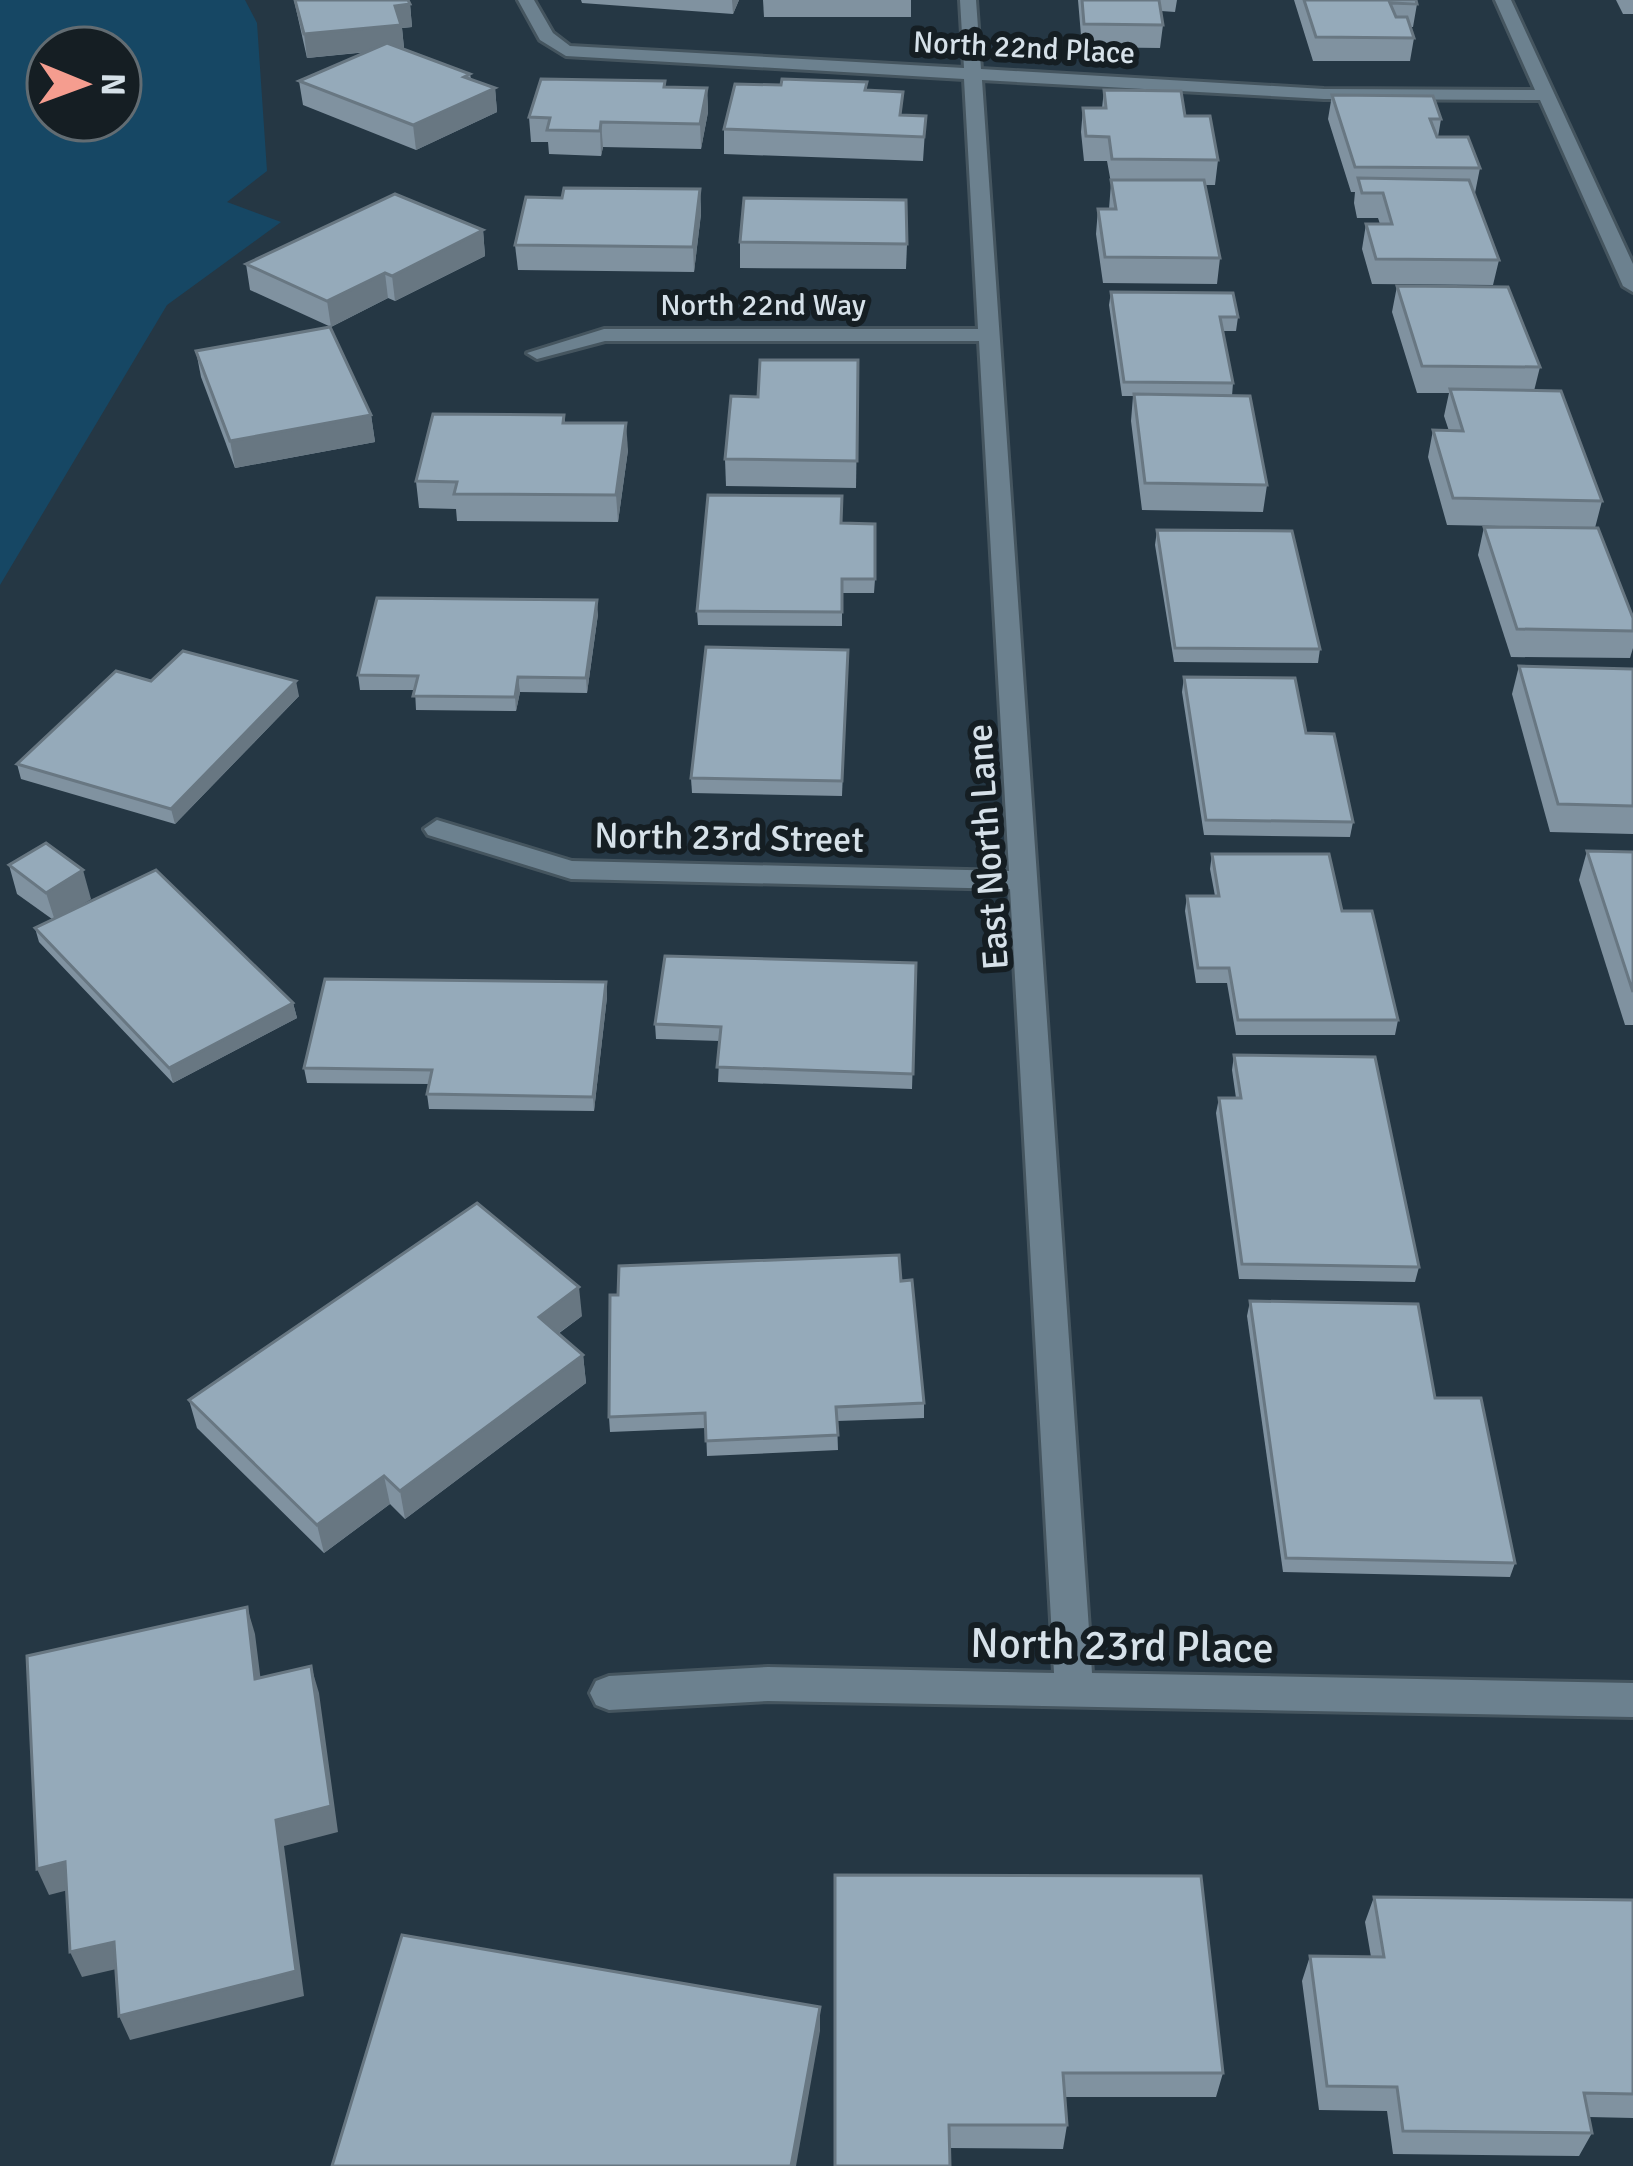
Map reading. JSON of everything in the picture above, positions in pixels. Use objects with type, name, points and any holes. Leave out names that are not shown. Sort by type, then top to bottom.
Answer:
[{"type":"street","name":"North 22nd Place","points":[[526,0],[546,36],[566,51],[1324,94],[1545,95]]},
{"type":"street","name":"East North Lane","points":[[968,0],[1074,1690]]},
{"type":"street","points":[[1502,0],[1633,286]]},
{"type":"street","name":"North 22nd Way","points":[[536,353],[604,335],[992,335]]},
{"type":"street","name":"North 23rd Street","points":[[437,830],[571,870],[1026,880]]},
{"type":"street","name":"North 23rd Place","points":[[609,1693],[768,1684],[1633,1700]]},
{"type":"shaded area","points":[[0,0],[245,0],[257,23],[267,171],[227,202],[281,222],[167,305],[0,585]]},
{"type":"building","points":[[295,0],[408,0],[410,4],[395,6],[401,25],[304,34]]},
{"type":"building","points":[[1082,0],[1159,0],[1163,25],[1084,24]]},
{"type":"building","points":[[1304,0],[1416,0],[1417,4],[1390,3],[1396,17],[1407,17],[1414,38],[1316,37]]},
{"type":"building","points":[[387,43],[495,88],[413,125],[299,81]]},
{"type":"building","points":[[541,79],[665,81],[664,87],[707,88],[700,124],[601,122],[600,131],[547,130],[550,118],[529,117]]},
{"type":"building","points":[[782,79],[867,82],[865,90],[903,92],[900,115],[926,116],[924,137],[724,129],[735,84],[781,85]]},
{"type":"building","points":[[1104,90],[1181,91],[1185,116],[1210,116],[1218,160],[1112,159],[1109,137],[1086,136],[1083,108],[1106,108]]},
{"type":"building","points":[[1332,95],[1433,96],[1441,119],[1430,119],[1437,137],[1468,137],[1480,168],[1355,167]]},
{"type":"building","points":[[1358,178],[1469,180],[1499,260],[1376,259],[1366,224],[1392,224],[1383,193],[1362,193]]},
{"type":"building","points":[[1111,180],[1204,180],[1220,258],[1105,257],[1098,209],[1116,209]]},
{"type":"building","points":[[564,188],[700,189],[693,247],[515,245],[526,197],[562,198]]},
{"type":"building","points":[[395,194],[483,230],[392,276],[385,273],[327,301],[246,264]]},
{"type":"building","points":[[744,198],[906,200],[907,244],[740,242]]},
{"type":"building","points":[[1397,286],[1508,287],[1540,367],[1422,366]]},
{"type":"building","points":[[1111,292],[1233,293],[1238,317],[1220,317],[1233,383],[1124,382]]},
{"type":"building","points":[[330,327],[371,415],[230,441],[196,351]]},
{"type":"building","points":[[760,360],[858,360],[857,461],[725,459],[731,396],[758,397]]},
{"type":"building","points":[[1450,389],[1561,391],[1602,501],[1453,498],[1433,430],[1463,431]]},
{"type":"building","points":[[1134,394],[1250,396],[1267,485],[1145,483]]},
{"type":"building","points":[[433,414],[564,415],[563,423],[626,423],[616,495],[454,494],[457,482],[416,481]]},
{"type":"building","points":[[708,495],[842,496],[841,523],[875,524],[875,579],[842,579],[842,612],[697,611]]},
{"type":"building","points":[[1484,527],[1598,528],[1633,618],[1633,631],[1517,629]]},
{"type":"building","points":[[1157,530],[1292,531],[1320,649],[1175,648]]},
{"type":"building","points":[[377,598],[597,600],[586,678],[518,677],[515,697],[413,696],[418,676],[358,675]]},
{"type":"building","points":[[706,647],[848,650],[842,781],[691,778]]},
{"type":"building","points":[[183,651],[296,681],[171,809],[17,764],[116,671],[151,681]]},
{"type":"building","points":[[1519,666],[1633,669],[1633,806],[1558,804]]},
{"type":"building","points":[[1184,677],[1295,678],[1306,733],[1334,734],[1353,822],[1206,820]]},
{"type":"building","points":[[46,843],[83,870],[46,893],[9,865]]},
{"type":"building","points":[[1587,851],[1633,852],[1633,992]]},
{"type":"building","points":[[1212,854],[1329,854],[1342,911],[1372,911],[1398,1020],[1238,1020],[1229,968],[1198,968],[1187,896],[1219,896]]},
{"type":"building","points":[[156,870],[293,1003],[169,1068],[35,928]]},
{"type":"building","points":[[665,956],[916,963],[913,1074],[717,1067],[721,1027],[655,1024]]},
{"type":"building","points":[[325,979],[606,982],[593,1097],[427,1094],[432,1070],[304,1068]]},
{"type":"building","points":[[1234,1055],[1375,1057],[1419,1267],[1242,1264],[1219,1098],[1241,1098]]},
{"type":"building","points":[[477,1203],[579,1287],[539,1317],[583,1355],[400,1491],[384,1476],[317,1525],[189,1400]]},
{"type":"building","points":[[899,1255],[901,1281],[912,1280],[924,1403],[836,1407],[838,1435],[706,1441],[705,1413],[609,1417],[610,1295],[618,1295],[619,1266]]},
{"type":"building","points":[[1250,1301],[1418,1304],[1435,1398],[1481,1398],[1515,1563],[1286,1558]]},
{"type":"building","points":[[247,1607],[255,1679],[311,1666],[331,1806],[276,1820],[296,1971],[119,2016],[114,1942],[70,1952],[65,1862],[37,1869],[27,1656]]},
{"type":"building","points":[[835,1875],[1201,1876],[1223,2073],[1063,2073],[1067,2125],[949,2125],[950,2166],[835,2166]]},
{"type":"building","points":[[1374,1897],[1633,1900],[1633,2094],[1584,2093],[1592,2133],[1403,2131],[1397,2087],[1327,2086],[1310,1956],[1384,1957]]},
{"type":"building","points":[[402,1935],[820,2007],[791,2166],[332,2166]]}]
